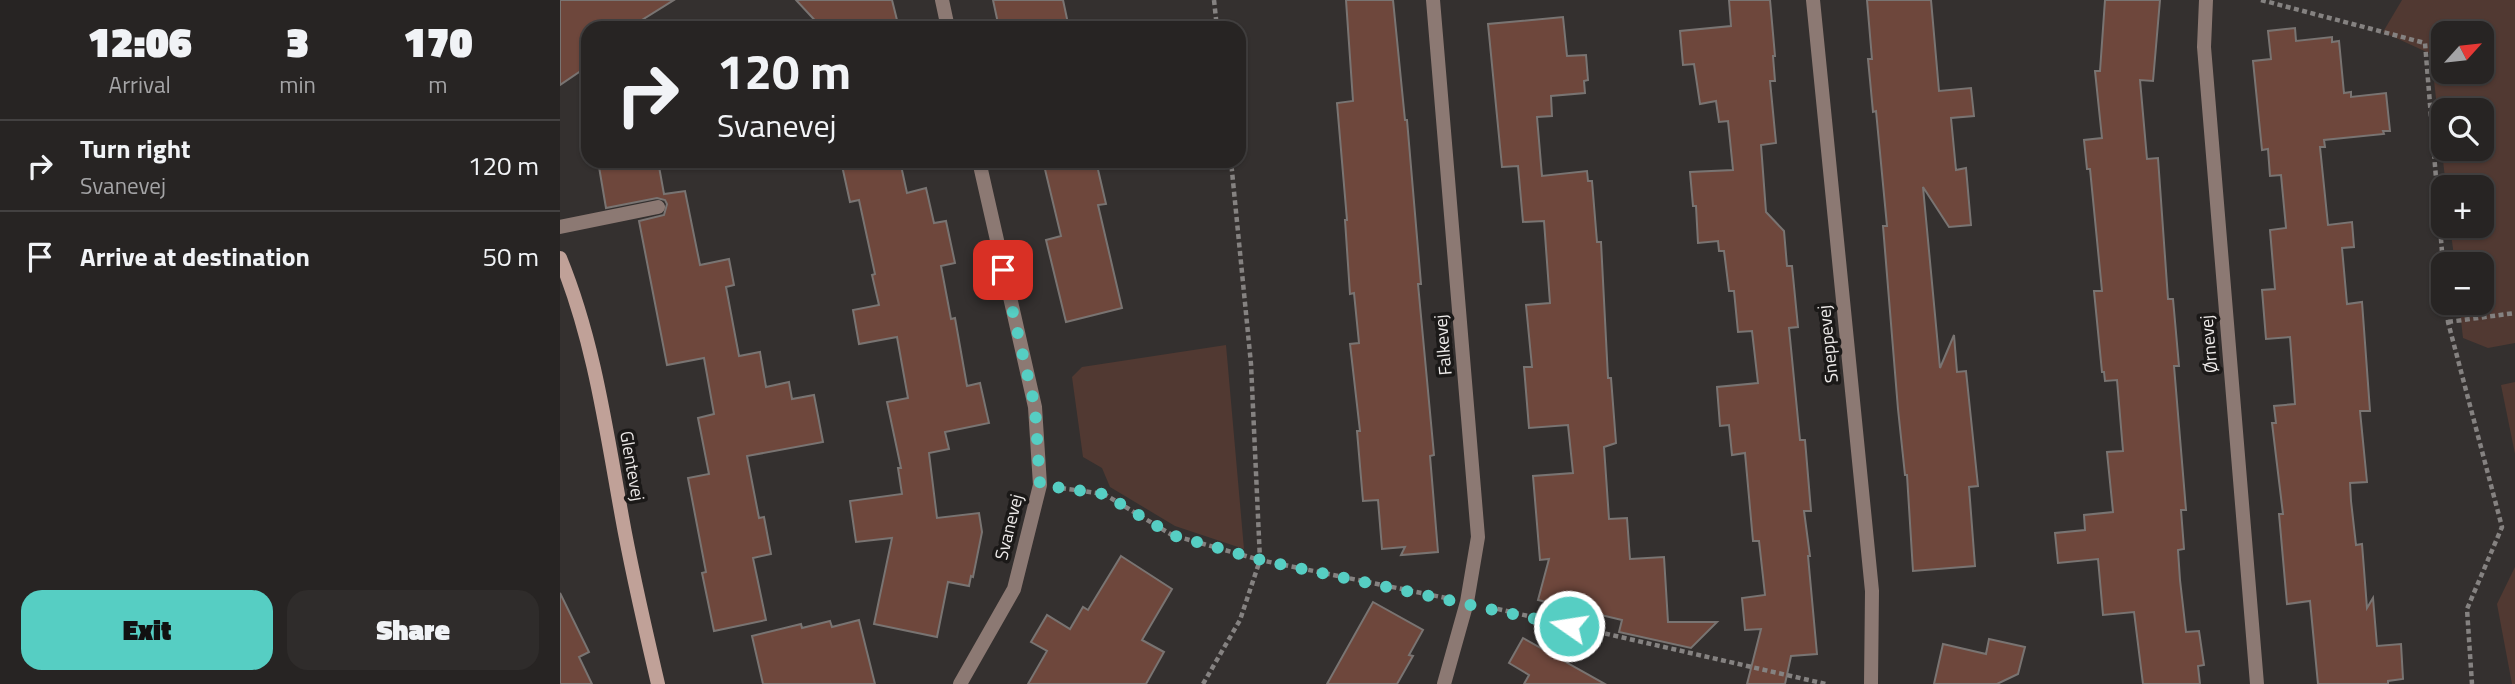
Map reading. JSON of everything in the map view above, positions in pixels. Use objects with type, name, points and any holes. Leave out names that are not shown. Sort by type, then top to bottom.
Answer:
[{"type":"street","points":[[942,0],[946,21]]},
{"type":"street","name":"Falkevej","points":[[1433,0],[1478,537],[1467,602],[1444,684]]},
{"type":"street","name":"Sneppevej","points":[[1813,0],[1872,592],[1871,684]]},
{"type":"street","name":"Ørnevej","points":[[2206,0],[2204,47],[2257,684]]},
{"type":"street","name":"Svanevej","points":[[960,684],[1014,589],[1040,485],[1035,407],[981,168]]},
{"type":"street","points":[[560,227],[658,207]]},
{"type":"street","name":"Glentevej","points":[[560,258],[577,300],[596,374],[629,560],[658,684]]},
{"type":"path","points":[[1214,0],[1216,21]]},
{"type":"path","points":[[2261,0],[2425,43],[2442,252]]},
{"type":"path","points":[[1203,684],[1240,620],[1261,560],[1251,364],[1231,168]]},
{"type":"path","points":[[2448,322],[2515,313]]},
{"type":"path","points":[[2448,315],[2502,527],[2467,609],[2472,684]]},
{"type":"path","points":[[1040,485],[1104,494],[1172,535],[1261,560],[1467,602],[1825,684]]},
{"type":"shaded area","points":[[2402,0],[2515,0],[2515,343],[2488,348],[2463,338],[2460,315],[2494,315],[2494,252],[2453,252],[2452,238],[2494,238],[2494,175],[2445,175],[2443,161],[2494,161],[2494,98],[2436,98],[2434,84],[2494,84],[2494,21],[2431,21],[2431,54],[2383,32]]},
{"type":"shaded area","points":[[1226,345],[1244,549],[1175,526],[1110,487],[1102,468],[1083,457],[1072,377],[1082,367]]},
{"type":"shaded area","points":[[2515,382],[2515,454],[2501,385]]},
{"type":"shaded area","points":[[2515,567],[2515,684],[2512,684],[2497,604]]},
{"type":"building","points":[[560,0],[674,0],[640,21],[581,21],[581,71],[560,85]]},
{"type":"building","points":[[796,0],[892,0],[897,21],[816,21]]},
{"type":"building","points":[[993,0],[1063,0],[1068,21],[998,21]]},
{"type":"building","points":[[1346,0],[1393,0],[1407,120],[1421,284],[1418,284],[1434,455],[1430,456],[1438,552],[1401,555],[1405,547],[1382,549],[1378,500],[1363,501],[1357,431],[1360,431],[1350,344],[1359,343],[1354,293],[1350,294],[1337,103],[1353,101]]},
{"type":"building","points":[[1729,0],[1770,0],[1775,81],[1770,81],[1776,143],[1761,145],[1766,212],[1784,231],[1787,266],[1792,266],[1798,327],[1789,328],[1800,440],[1805,440],[1811,511],[1804,511],[1817,654],[1791,656],[1785,684],[1747,684],[1761,629],[1745,630],[1742,598],[1765,595],[1759,541],[1753,541],[1745,453],[1732,455],[1729,425],[1720,426],[1717,387],[1758,383],[1752,331],[1738,332],[1734,291],[1729,291],[1724,251],[1719,251],[1718,241],[1698,243],[1696,206],[1693,206],[1690,172],[1733,170],[1728,121],[1719,122],[1716,101],[1700,104],[1694,64],[1683,65],[1680,31],[1731,26]]},
{"type":"building","points":[[1867,0],[1931,0],[1939,91],[1971,88],[1974,116],[1951,118],[1956,170],[1966,168],[1971,225],[1949,227],[1923,187],[1940,368],[1954,335],[1957,372],[1966,371],[1978,486],[1969,487],[1975,566],[1913,571],[1907,475],[1898,409],[1883,226],[1887,226],[1868,59],[1872,59]]},
{"type":"building","points":[[2105,0],[2160,0],[2153,81],[2140,80],[2147,159],[2158,158],[2168,299],[2173,299],[2179,366],[2174,366],[2186,510],[2181,510],[2184,549],[2178,550],[2180,580],[2186,632],[2199,631],[2204,665],[2198,666],[2200,684],[2143,684],[2134,612],[2103,615],[2098,559],[2058,563],[2055,533],[2085,530],[2084,515],[2113,512],[2107,452],[2123,451],[2117,380],[2105,381],[2102,372],[2094,291],[2102,291],[2090,169],[2087,169],[2084,140],[2102,138],[2095,71],[2100,71]]},
{"type":"building","points":[[1563,17],[1567,56],[1586,55],[1588,80],[1584,81],[1585,93],[1551,96],[1552,116],[1537,117],[1542,176],[1587,171],[1588,181],[1592,181],[1597,242],[1601,242],[1608,378],[1611,378],[1616,443],[1604,447],[1609,519],[1627,518],[1630,559],[1664,557],[1668,622],[1717,622],[1691,648],[1619,632],[1622,620],[1538,600],[1549,559],[1540,560],[1533,476],[1573,473],[1568,425],[1529,428],[1524,367],[1532,367],[1526,305],[1550,303],[1544,221],[1523,222],[1518,166],[1502,167],[1488,24]]},
{"type":"building","points":[[2295,28],[2296,41],[2332,37],[2332,42],[2339,41],[2344,93],[2351,92],[2351,97],[2386,93],[2390,131],[2383,131],[2384,134],[2324,140],[2325,147],[2320,147],[2328,225],[2352,222],[2354,247],[2342,248],[2347,304],[2362,302],[2370,411],[2360,411],[2367,482],[2350,483],[2351,501],[2356,545],[2362,544],[2367,608],[2373,598],[2377,646],[2401,644],[2403,679],[2388,681],[2388,684],[2318,684],[2310,601],[2287,604],[2279,514],[2283,514],[2272,423],[2276,423],[2274,406],[2295,404],[2290,337],[2266,339],[2262,290],[2275,289],[2270,230],[2286,228],[2281,175],[2270,176],[2268,149],[2262,150],[2253,61],[2271,59],[2268,31]]},
{"type":"building","points":[[599,168],[659,168],[664,194],[685,191],[700,265],[729,259],[734,285],[726,287],[739,356],[760,352],[766,387],[789,382],[792,399],[814,395],[823,442],[747,456],[759,518],[764,517],[771,554],[753,558],[766,620],[714,631],[702,573],[706,572],[688,478],[709,474],[698,418],[714,414],[704,358],[667,365],[639,221],[664,215],[667,204],[665,200],[657,198],[606,208]]},
{"type":"building","points":[[843,168],[902,168],[907,193],[926,188],[934,223],[946,221],[955,263],[941,266],[951,319],[955,318],[967,386],[980,383],[989,423],[945,432],[949,449],[929,453],[937,518],[979,513],[982,532],[969,586],[948,582],[937,637],[874,624],[892,538],[856,542],[850,501],[902,494],[898,468],[901,468],[887,402],[908,398],[897,337],[859,344],[853,310],[879,305],[859,200],[850,202]]},
{"type":"building","points":[[1045,168],[1098,168],[1106,204],[1098,205],[1122,308],[1066,322],[1046,240],[1061,236]]},
{"type":"building","points":[[1121,556],[1172,589],[1142,640],[1164,652],[1146,684],[1028,684],[1047,651],[1031,642],[1047,615],[1070,629],[1083,607],[1088,610]]},
{"type":"building","points":[[560,593],[589,652],[579,657],[592,684],[560,684]]},
{"type":"building","points":[[1373,602],[1423,630],[1409,655],[1413,656],[1397,684],[1327,684]]},
{"type":"building","points":[[859,620],[875,684],[763,684],[752,636],[801,624],[802,628],[830,621],[832,627]]},
{"type":"building","points":[[1523,638],[1605,684],[1524,684],[1529,675],[1509,663]]},
{"type":"building","points":[[1989,639],[2025,647],[2018,674],[1997,684],[1934,684],[1943,644],[1986,654]]},
{"type":"route","points":[[1003,270],[1035,407],[1040,485],[1104,494],[1172,535],[1261,560],[1569,626]]}]
